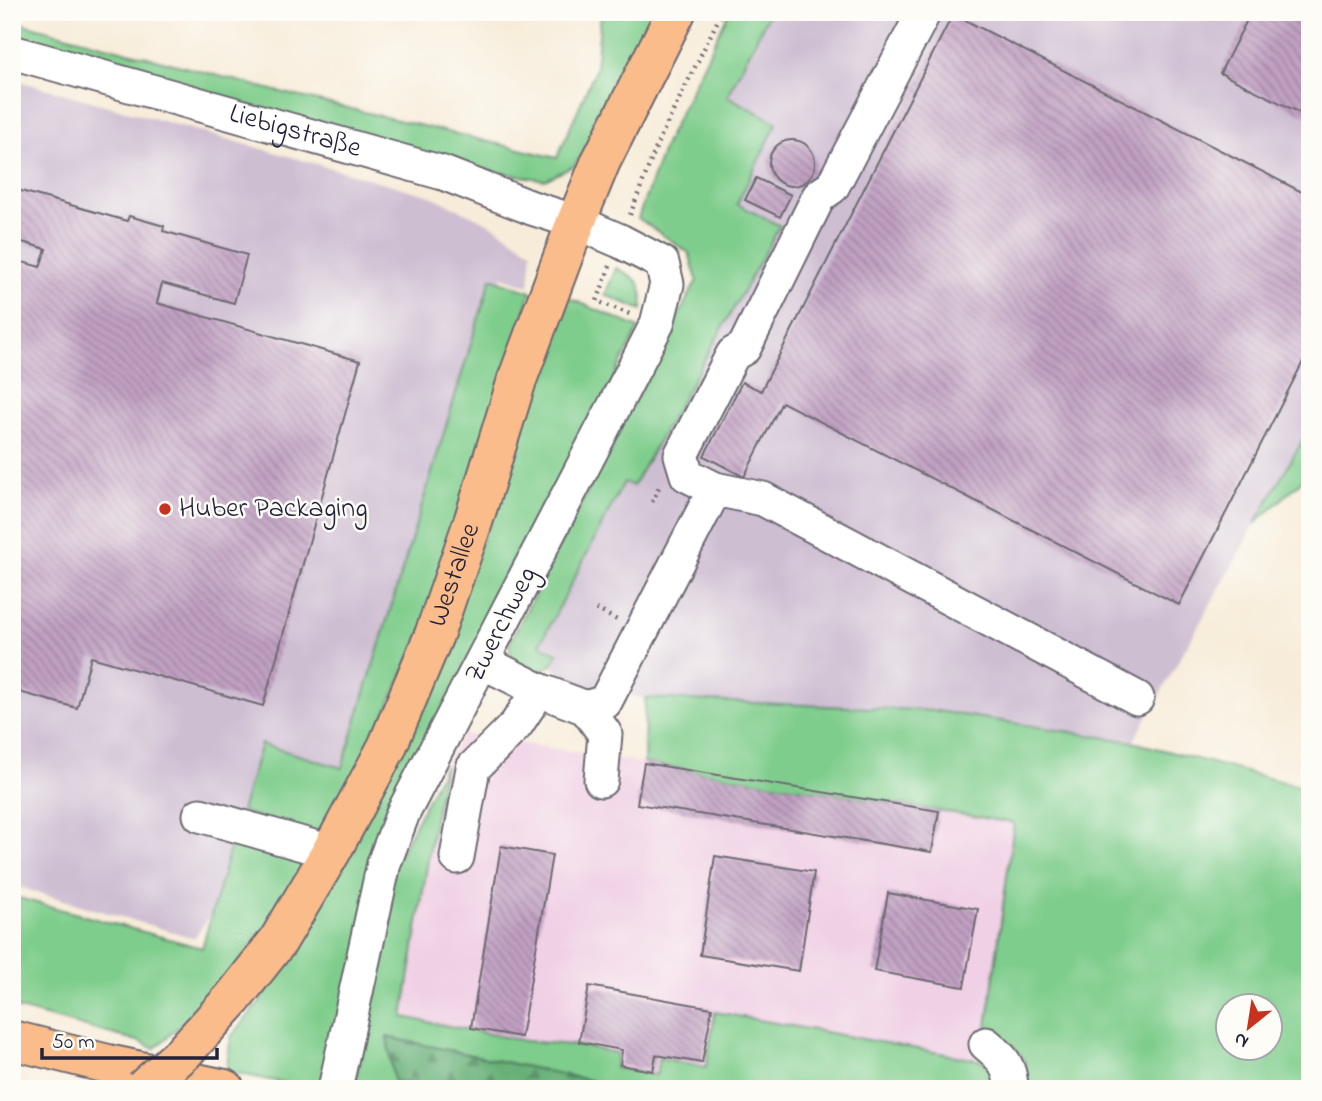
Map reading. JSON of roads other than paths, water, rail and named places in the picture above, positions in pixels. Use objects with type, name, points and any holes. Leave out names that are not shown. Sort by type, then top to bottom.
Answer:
[{"type":"main road","name":"Westallee","points":[[143,1089],[183,1053],[233,998],[278,941],[331,852],[387,747],[433,635],[474,519],[517,380],[576,222],[601,161],[676,12]]},
{"type":"main road","points":[[12,1040],[225,1089]]},
{"type":"street","points":[[924,12],[832,187],[819,197],[744,348],[733,354],[681,455],[687,475],[715,489],[763,499],[1137,698]]},
{"type":"street","name":"Liebigstraße","points":[[12,52],[443,173],[576,222]]},
{"type":"street","name":"Zwerchweg","points":[[337,1078],[384,863],[403,813],[657,324],[667,284],[662,263],[576,222]]},
{"type":"street","points":[[586,709],[605,702],[715,489]]},
{"type":"street","points":[[483,662],[539,690],[586,709],[606,734],[601,780]]},
{"type":"street","points":[[457,857],[473,768],[516,725],[539,690]]},
{"type":"street","points":[[200,815],[331,852]]},
{"type":"street","points":[[986,1044],[1003,1058],[1011,1074],[1011,1089]]},
{"type":"place","name":"Huber Packaging","points":[[165,509]]}]
